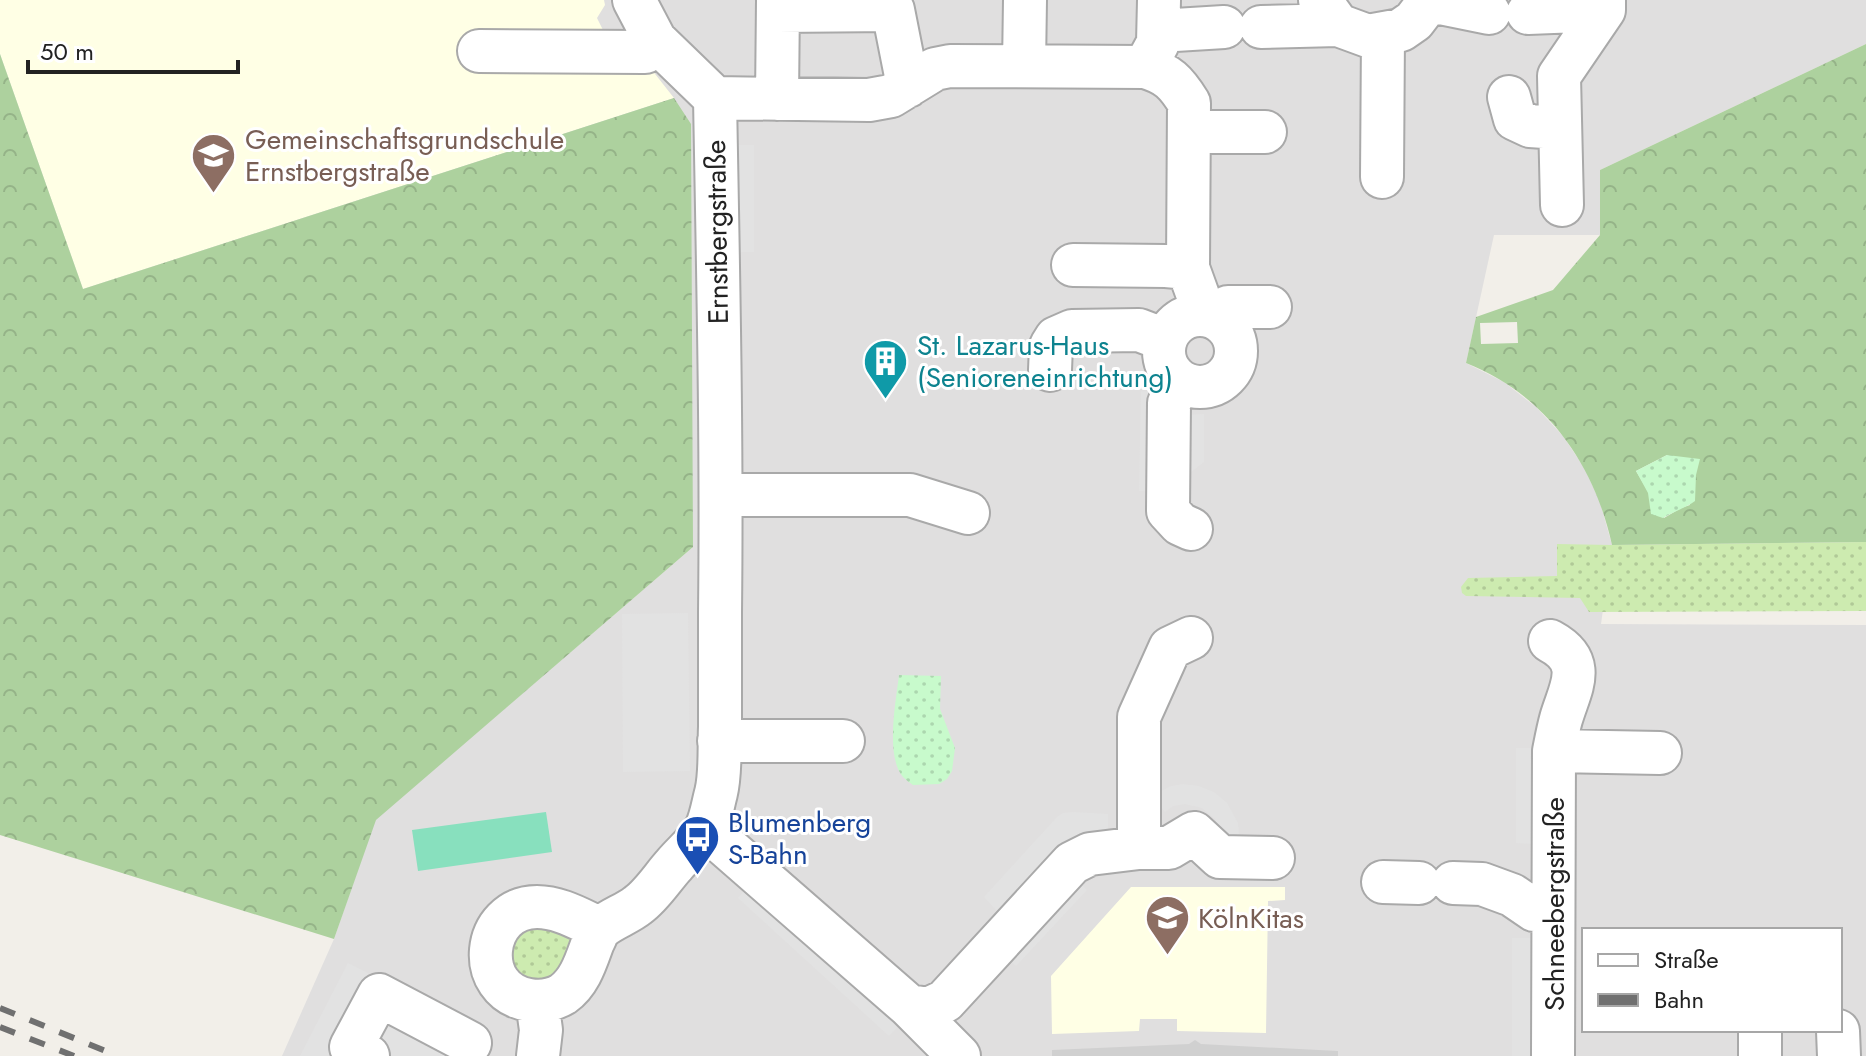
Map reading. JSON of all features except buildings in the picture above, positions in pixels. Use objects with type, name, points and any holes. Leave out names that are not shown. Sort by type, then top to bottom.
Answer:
[{"type":"street","name":"Ernstbergstraße","points":[[599,928],[640,904],[706,829],[717,789],[719,741],[721,495],[715,98],[655,40],[634,0]]},
{"type":"street","points":[[1024,66],[1025,0]]},
{"type":"street","points":[[715,98],[869,100],[891,96],[935,69],[950,66],[1024,66],[1154,33],[1242,27],[1329,12],[1368,36],[1383,34],[1401,30],[1414,21],[1430,0],[1508,13],[1604,5]]},
{"type":"street","points":[[1562,205],[1559,76],[1604,5]]},
{"type":"street","points":[[777,99],[778,6],[893,10],[908,86]]},
{"type":"street","points":[[1154,33],[1159,71],[1178,85],[1189,103],[1188,268],[1211,317]]},
{"type":"street","points":[[1382,177],[1383,34]]},
{"type":"street","points":[[479,51],[645,52],[655,40]]},
{"type":"street","points":[[1509,97],[1515,119],[1530,126],[1559,128]]},
{"type":"street","points":[[1189,132],[1265,132]]},
{"type":"street","points":[[1073,265],[1188,268]]},
{"type":"street","points":[[1211,317],[1228,307],[1270,307]]},
{"type":"street","points":[[1193,315],[1211,317],[1228,327],[1234,338],[1234,364],[1228,375],[1218,382],[1206,387],[1192,387],[1171,373],[1165,362],[1165,340],[1180,320],[1193,315]]},
{"type":"street","points":[[1050,370],[1051,346],[1056,338],[1072,331],[1139,330],[1165,340]]},
{"type":"street","points":[[1180,381],[1169,403],[1168,511],[1180,524],[1191,529]]},
{"type":"street","points":[[721,495],[910,495],[968,513]]},
{"type":"street","points":[[1139,848],[1139,717],[1170,648],[1191,638]]},
{"type":"street","name":"Schneebergstraße","points":[[1550,641],[1565,651],[1575,671],[1554,751],[1553,922],[1564,1031]]},
{"type":"street","points":[[719,741],[843,741]]},
{"type":"street","points":[[1554,751],[1660,753]]},
{"type":"street","points":[[706,829],[909,1006],[959,1056]]},
{"type":"street","points":[[909,1006],[928,1009],[945,1001],[1072,863],[1090,854],[1169,848],[1194,833],[1220,857],[1273,858]]},
{"type":"street","points":[[1553,864],[1442,883],[1482,884],[1512,895],[1553,922]]},
{"type":"street","points":[[368,1056],[351,1047],[379,995],[467,1049],[498,992],[521,995],[550,1000],[572,987],[599,928],[567,913],[535,907],[520,910],[497,929],[491,943],[490,959],[497,979],[521,995],[541,1030],[538,1056]]},
{"type":"street","points":[[1760,1032],[1760,1056]]},
{"type":"shaded area","points":[[0,0],[1866,0],[1866,44],[1600,170],[1600,235],[1494,235],[1466,363],[1504,382],[1536,407],[1563,436],[1585,469],[1600,502],[1612,545],[1601,624],[1866,625],[1866,1056],[282,1056],[334,939],[375,820],[693,547],[674,99],[83,289],[0,54]]},
{"type":"shaded area","name":"Gemeinschaftsgrundschule Ernstbergstraße","points":[[0,0],[604,0],[605,5],[597,18],[604,32],[622,32],[674,98],[83,289],[0,54]]},
{"type":"shaded area","points":[[736,145],[754,145],[754,252],[736,252]]},
{"type":"shaded area","points":[[1141,391],[1157,392],[1184,415],[1204,414],[1204,462],[1168,490],[1139,491]]},
{"type":"shaded area","points":[[688,613],[690,771],[623,772],[622,614]]},
{"type":"shaded area","points":[[1516,748],[1537,748],[1537,844],[1516,843]]},
{"type":"shaded area","points":[[1182,784],[1214,792],[1227,803],[1238,823],[1240,844],[1220,834],[1215,819],[1202,808],[1185,804],[1173,806],[1165,812],[1152,796]]},
{"type":"shaded area","points":[[1073,812],[1108,814],[1108,833],[1082,836],[1058,846],[998,912],[984,897],[1057,817]]},
{"type":"shaded area","points":[[1073,877],[1087,890],[1016,966],[1003,954]]},
{"type":"shaded area","points":[[752,882],[903,1021],[889,1036],[738,898]]},
{"type":"shaded area","name":"KölnKitas","points":[[1131,887],[1285,887],[1285,900],[1268,901],[1266,1033],[1177,1031],[1177,1019],[1140,1019],[1139,1031],[1052,1034],[1051,976]]},
{"type":"shaded area","points":[[1512,938],[1536,938],[1536,1056],[1512,1056]]},
{"type":"shaded area","points":[[348,963],[484,1032],[471,1056],[300,1056]]},
{"type":"shaded area","points":[[1195,1040],[1201,1044],[1338,1051],[1338,1056],[1052,1056],[1052,1050],[1189,1044]]},
{"type":"green space","points":[[1866,44],[1866,542],[1612,545],[1593,486],[1562,435],[1520,393],[1466,363],[1476,317],[1553,290],[1600,235],[1600,170]],"holes":[[[1517,322],[1518,343],[1481,344],[1480,323]],[[1667,455],[1690,505],[1664,518],[1636,471]]]},
{"type":"green space","points":[[0,54],[83,289],[674,98],[691,124],[693,547],[376,820],[334,939],[0,835]]},
{"type":"green space","points":[[1667,455],[1700,459],[1695,501],[1663,518],[1651,514],[1648,493],[1636,471]]},
{"type":"green space","points":[[1866,542],[1866,611],[1589,612],[1580,598],[1466,596],[1461,587],[1468,578],[1557,576],[1557,544]]},
{"type":"green space","points":[[899,675],[941,676],[940,709],[955,748],[952,771],[939,784],[913,785],[898,768],[894,756],[893,728]]},
{"type":"green space","points":[[546,812],[552,852],[418,871],[412,830]]},
{"type":"green space","points":[[533,925],[554,928],[579,942],[551,985],[517,982],[508,945],[516,932]]},
{"type":"railway","points":[[0,1008],[118,1056]]},
{"type":"railway","points":[[0,1027],[74,1056]]},
{"type":"place","name":"Gemeinschaftsgrundschule Ernstbergstraße","points":[[214,194]]},
{"type":"place","name":"St. Lazarus-Haus (Senioreneinrichtung)","points":[[886,400]]},
{"type":"place","name":"Blumenberg S-Bahn","points":[[697,877]]},
{"type":"place","name":"KölnKitas","points":[[1167,957]]}]
